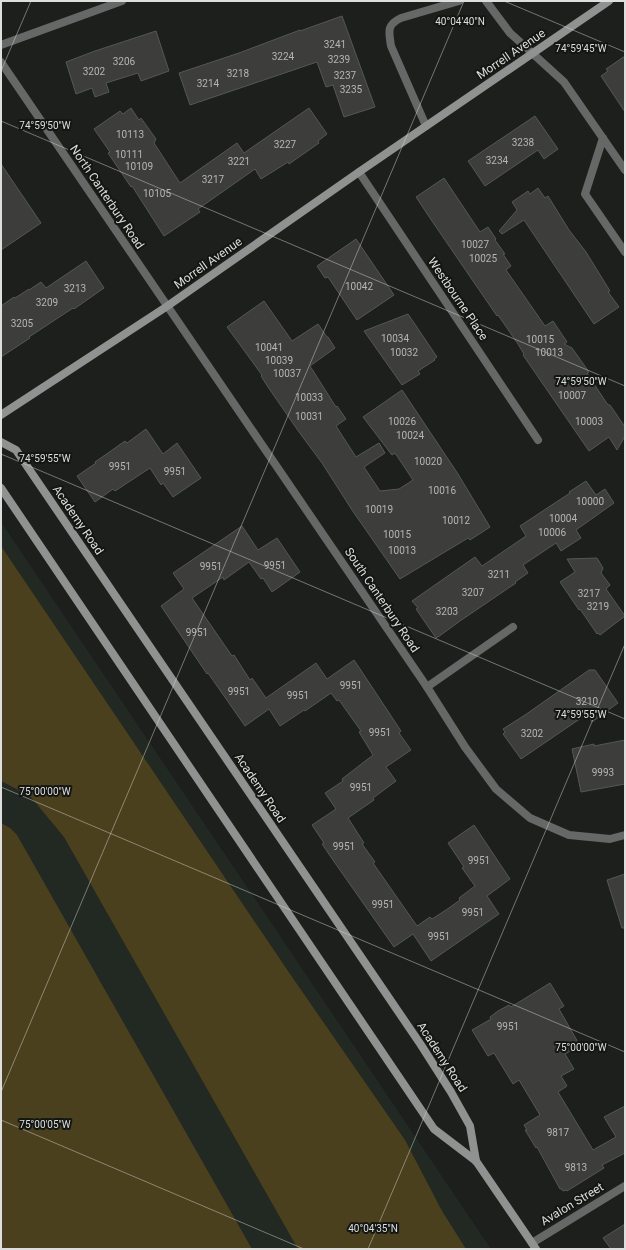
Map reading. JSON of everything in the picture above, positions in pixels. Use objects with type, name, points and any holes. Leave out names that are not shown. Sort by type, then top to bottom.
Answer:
[{"type":"main road","name":"Morrell Avenue","points":[[1,415],[166,306],[609,1]]},
{"type":"main road","name":"Academy Road","points":[[1,442],[16,450],[421,1045],[451,1092],[470,1126],[476,1161]]},
{"type":"main road","name":"Academy Road","points":[[1,488],[434,1129],[476,1161],[534,1246]]},
{"type":"street","points":[[1,45],[122,1]]},
{"type":"street","points":[[426,126],[391,46],[389,36],[390,27],[395,21],[401,18],[459,1]]},
{"type":"street","points":[[486,1],[510,33],[534,53],[564,82],[625,170]]},
{"type":"street","name":"North Canterbury Road","points":[[1,62],[166,306]]},
{"type":"street","points":[[603,138],[585,194],[625,252]]},
{"type":"street","name":"Westbourne Place","points":[[359,172],[538,440]]},
{"type":"street","name":"South Canterbury Road","points":[[166,306],[427,687],[465,747],[496,789],[530,818],[569,835],[610,839],[625,835]]},
{"type":"street","points":[[427,687],[513,627]]},
{"type":"street","name":"Avalon Street","points":[[534,1246],[562,1224],[625,1186]]},
{"type":"shaded area","points":[[1,522],[491,1249],[1,1249]]},
{"type":"shaded area","points":[[1,546],[290,974],[405,1140],[442,1211],[466,1249],[298,1249],[64,837],[30,796],[1,781]]},
{"type":"shaded area","points":[[1,823],[10,828],[17,835],[252,1249],[1,1249]]},
{"type":"building","points":[[342,16],[375,107],[344,117],[333,85],[326,87],[317,62],[190,105],[179,73]]},
{"type":"building","points":[[156,31],[169,71],[141,81],[138,73],[106,83],[109,92],[95,97],[92,88],[76,94],[66,62]]},
{"type":"building","points":[[625,56],[625,112],[601,76],[608,71],[606,69]]},
{"type":"building","points":[[131,108],[139,120],[141,118],[156,139],[154,143],[180,183],[237,143],[244,153],[309,108],[327,134],[318,141],[319,143],[289,164],[288,162],[261,179],[255,169],[198,209],[200,212],[164,236],[132,186],[131,187],[108,153],[110,152],[94,129],[120,111],[123,114]]},
{"type":"building","points":[[535,116],[558,149],[544,159],[538,150],[485,186],[468,161]]},
{"type":"building","points":[[1,164],[41,223],[1,250]]},
{"type":"building","points":[[444,178],[480,232],[488,227],[511,266],[506,270],[545,326],[553,321],[567,342],[564,344],[572,348],[589,372],[587,373],[608,405],[610,405],[625,427],[625,436],[617,450],[609,437],[589,451],[523,355],[524,354],[518,344],[498,315],[497,316],[416,197]]},
{"type":"building","points":[[538,188],[545,198],[548,196],[569,230],[586,252],[610,291],[608,292],[619,307],[594,324],[524,220],[502,234],[499,231],[517,210],[512,202],[528,191],[530,194]]},
{"type":"building","points":[[356,239],[394,295],[357,320],[328,277],[325,278],[317,266]]},
{"type":"building","points":[[86,261],[104,288],[1,357],[1,306],[41,282],[46,288]]},
{"type":"building","points":[[264,301],[292,341],[318,324],[335,348],[310,366],[336,407],[337,406],[346,419],[336,426],[356,457],[379,443],[385,453],[364,467],[380,491],[399,489],[413,480],[395,453],[392,455],[363,417],[402,390],[458,474],[490,527],[470,540],[468,538],[400,579],[352,510],[322,463],[268,387],[261,376],[262,375],[227,327]]},
{"type":"building","points":[[408,314],[437,357],[434,359],[435,360],[418,371],[420,374],[402,385],[364,331]]},
{"type":"building","points":[[146,429],[163,454],[177,443],[201,478],[173,497],[163,483],[161,485],[150,468],[115,491],[113,489],[95,502],[77,476],[125,441],[127,443]]},
{"type":"building","points":[[586,481],[596,495],[605,489],[614,503],[576,530],[581,538],[561,551],[556,543],[523,565],[528,573],[515,582],[516,583],[436,638],[416,609],[418,608],[412,601],[475,557],[482,566],[526,536],[520,526]]},
{"type":"building","points":[[242,526],[258,550],[277,538],[300,572],[272,592],[263,578],[261,579],[249,562],[224,580],[223,577],[192,598],[232,656],[234,655],[250,680],[252,678],[266,698],[316,663],[327,679],[354,660],[401,731],[399,733],[411,750],[386,767],[396,781],[373,798],[374,800],[348,818],[364,843],[362,844],[375,862],[373,863],[417,926],[430,917],[432,919],[446,910],[460,900],[459,898],[475,886],[462,868],[464,867],[448,843],[474,825],[510,879],[487,896],[499,914],[431,961],[413,934],[394,947],[322,844],[324,843],[312,825],[336,809],[325,793],[343,781],[342,779],[373,755],[359,732],[361,731],[339,700],[337,701],[331,693],[280,726],[269,709],[245,726],[208,673],[207,674],[161,606],[184,589],[173,573]]},
{"type":"building","points":[[597,558],[603,568],[601,573],[610,585],[606,589],[625,616],[600,635],[598,633],[597,634],[560,582],[575,572],[567,559]]},
{"type":"building","points":[[589,670],[595,670],[618,703],[592,722],[587,714],[521,759],[503,734],[505,732],[503,729]]},
{"type":"building","points":[[625,740],[625,784],[581,792],[572,749],[594,744],[594,746]]},
{"type":"building","points":[[625,874],[625,928],[622,928],[607,880]]},
{"type":"building","points":[[550,983],[564,1006],[559,1009],[579,1044],[577,1047],[565,1054],[574,1069],[561,1076],[567,1086],[558,1092],[593,1150],[616,1137],[604,1117],[625,1106],[625,1153],[602,1165],[604,1168],[567,1191],[560,1189],[537,1147],[536,1148],[525,1130],[527,1130],[524,1125],[540,1115],[519,1080],[513,1084],[494,1053],[488,1056],[472,1030],[491,1019],[490,1017],[498,1011],[509,1005],[511,1007]]},
{"type":"building","points":[[625,1224],[625,1249],[611,1249],[603,1238]]}]
